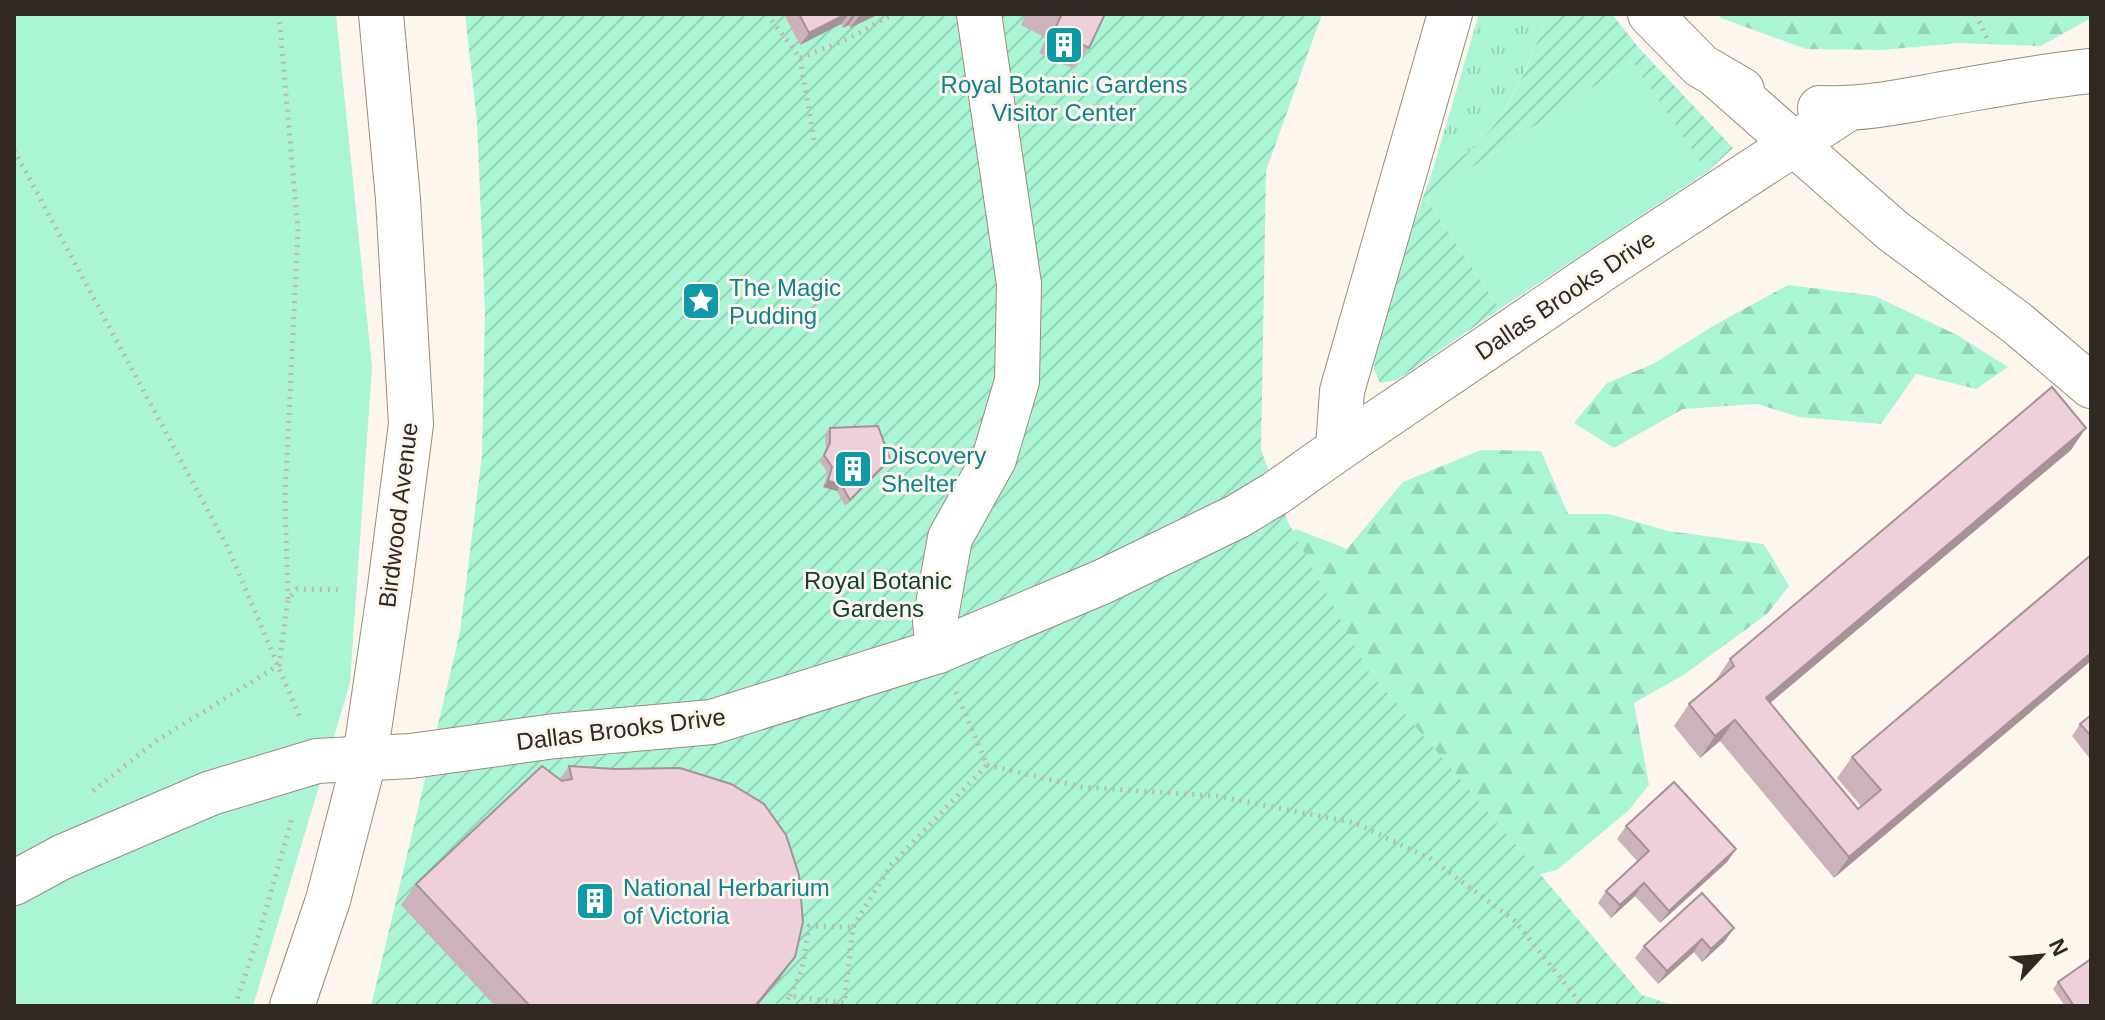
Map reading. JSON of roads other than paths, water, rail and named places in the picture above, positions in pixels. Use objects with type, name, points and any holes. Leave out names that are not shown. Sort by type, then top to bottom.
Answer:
[{"type":"street","name":"Birdwood Avenue","points":[[292,1006],[328,900],[365,757],[411,424],[398,199],[381,14]]},
{"type":"street","points":[[938,651],[935,621],[950,538],[994,459],[1017,381],[1019,284],[979,14]]},
{"type":"street","points":[[1338,449],[1342,391],[1450,14]]},
{"type":"street","points":[[1650,14],[1682,49],[1717,76],[1893,231],[2017,323],[2091,386]]},
{"type":"street","points":[[1717,76],[1766,98],[1810,107],[1849,108],[2034,77],[2091,71]]},
{"type":"street","name":"Dallas Brooks Drive","points":[[14,883],[62,857],[211,793],[317,761],[411,756],[555,736],[712,722],[938,651],[1102,582],[1238,516],[1276,493],[1607,266],[1849,108]]},
{"type":"place","name":"Royal Botanic Gardens Visitor Center","points":[[1064,45]]},
{"type":"place","name":"The Magic Pudding","points":[[701,301]]},
{"type":"place","name":"Discovery Shelter","points":[[853,469]]},
{"type":"place","name":"National Herbarium of Victoria","points":[[595,901]]},
{"type":"park label","name":"Royal Botanic Gardens","points":[[878,594]]}]
